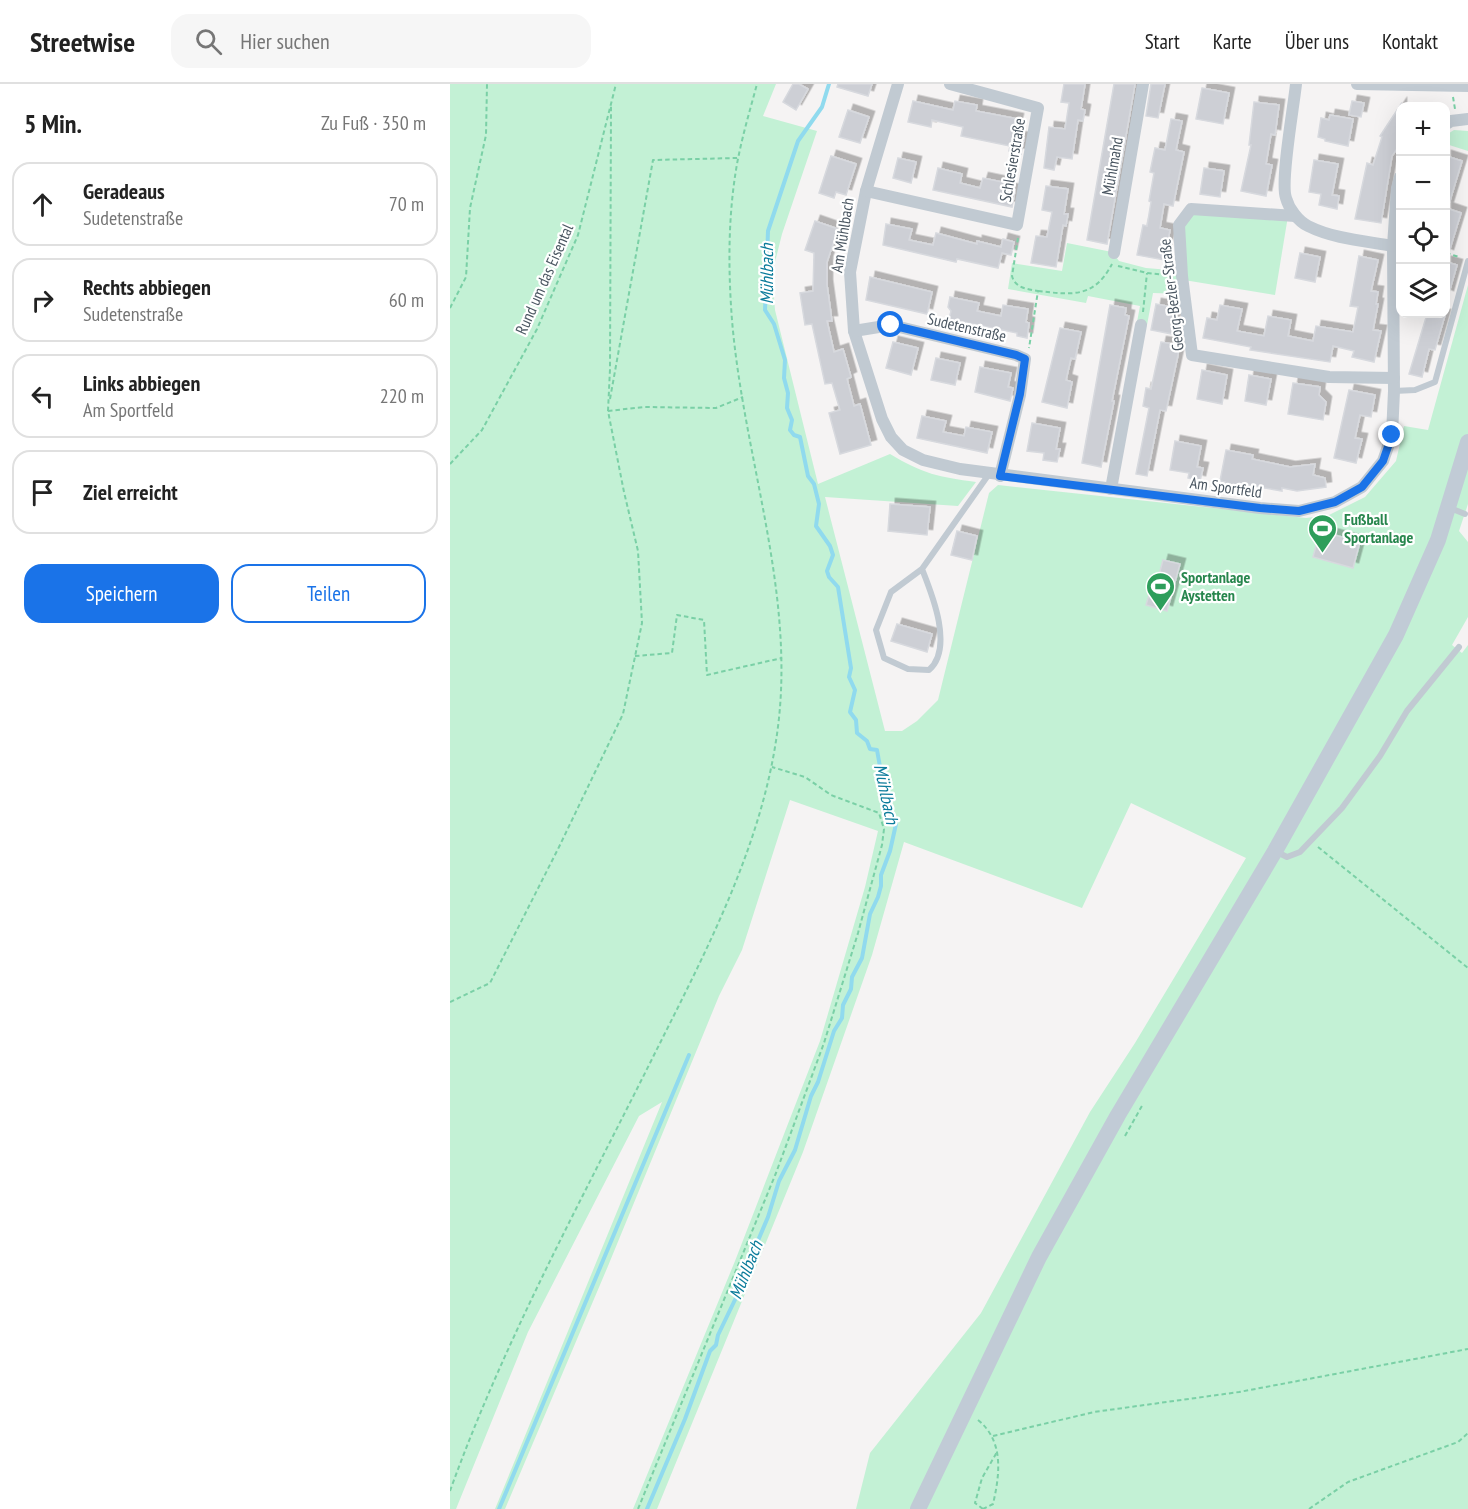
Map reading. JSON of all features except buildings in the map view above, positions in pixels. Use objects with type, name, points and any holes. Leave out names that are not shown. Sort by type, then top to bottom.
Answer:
[{"type":"main road","points":[[918,1509],[963,1412],[1050,1237],[1119,1115],[1275,851],[1396,635],[1457,511],[1468,442]]},
{"type":"street","name":"Am Mühlbach","points":[[898,84],[866,192],[850,272],[854,331],[882,419],[891,437],[903,450],[940,465],[988,474]]},
{"type":"street","name":"Schlesierstraße","points":[[866,192],[1017,225],[1038,108],[950,84]]},
{"type":"street","name":"Mühlmahd","points":[[1114,253],[1143,84]]},
{"type":"street","points":[[1295,216],[1285,196],[1296,84]]},
{"type":"street","points":[[1357,84],[1468,86]]},
{"type":"street","name":"Am Sportfeld","points":[[988,474],[1299,511],[1335,502],[1362,487],[1383,461],[1392,435],[1393,246],[1396,202]]},
{"type":"street","name":"Georg-Bezler-Straße","points":[[1393,246],[1326,234],[1306,225],[1295,216],[1191,209],[1179,225],[1182,276],[1192,355],[1329,377],[1394,384]]},
{"type":"street","name":"Sudetenstraße","points":[[854,331],[891,325],[1025,359]]},
{"type":"street","points":[[1110,489],[1141,325]]},
{"type":"street","points":[[988,474],[1020,394],[1025,359]]},
{"type":"lane","points":[[1394,384],[1415,390],[1435,382],[1468,260]]},
{"type":"lane","points":[[922,569],[936,606],[940,647],[936,664],[929,670],[908,669],[884,657],[876,630],[891,592],[922,569],[988,474]]},
{"type":"lane","points":[[1275,851],[1287,857],[1300,852],[1342,808],[1380,756],[1407,711],[1459,647]]},
{"type":"path","points":[[450,308],[466,278],[470,208],[486,135],[487,84]]},
{"type":"path","name":"Rund um das Eisental","points":[[450,464],[482,429],[537,329],[578,235],[616,84]]},
{"type":"path","points":[[450,1491],[489,1391],[514,1337],[696,972],[730,898],[756,824],[771,766],[779,717],[782,658],[776,586],[732,322],[729,238],[739,158],[757,84]]},
{"type":"path","points":[[1451,86],[1457,121]]},
{"type":"path","points":[[450,1002],[490,982],[623,714],[642,622],[638,551],[608,411],[611,106]]},
{"type":"path","points":[[608,411],[653,160],[739,158]]},
{"type":"path","points":[[1017,225],[1019,235],[1012,276],[1013,282],[1018,286],[1071,295],[1080,293],[1097,284],[1112,264],[1147,273],[1182,276]]},
{"type":"path","points":[[1450,254],[1468,260]]},
{"type":"path","points":[[1141,325],[1147,273]]},
{"type":"path","points":[[1025,359],[1038,291]]},
{"type":"path","points":[[608,411],[644,407],[716,408],[743,397]]},
{"type":"path","points":[[635,656],[672,653],[677,615],[704,620],[707,675],[782,658]]},
{"type":"path","points":[[638,1509],[767,1194],[824,1043],[882,845],[884,829],[879,813],[831,795],[805,777],[771,766]]},
{"type":"path","points":[[1311,841],[1468,968]]},
{"type":"path","points":[[993,1436],[1094,1412],[1239,1392],[1468,1349]]},
{"type":"path","points":[[963,1412],[975,1417],[989,1428],[997,1452],[999,1479],[993,1504],[983,1509],[975,1503],[982,1478],[997,1452]]},
{"type":"path","points":[[1309,1509],[1348,1482],[1458,1442],[1468,1433]]},
{"type":"green space","points":[[450,84],[776,84],[763,116],[817,131],[782,234],[772,274],[775,310],[818,484],[890,454],[931,474],[976,482],[958,506],[825,497],[885,731],[902,731],[917,721],[938,700],[989,493],[998,485],[1306,518],[1329,515],[1365,497],[1396,461],[1404,426],[1428,430],[1468,285],[1468,504],[1459,531],[1468,542],[1468,617],[1452,645],[1462,653],[1468,645],[1468,1509],[856,1509],[870,1453],[981,1313],[1090,1112],[1135,1043],[1246,858],[1131,803],[1082,908],[904,842],[872,955],[803,1152],[657,1509],[633,1509],[735,1261],[820,1041],[865,887],[878,831],[790,800],[742,950],[719,996],[505,1509],[495,1509],[662,1102],[639,1116],[528,1332],[456,1509],[450,1509]]},
{"type":"green space","points":[[1454,130],[1468,131],[1468,151],[1450,145],[1450,132]]},
{"type":"green space","points":[[1192,209],[1288,216],[1275,295],[1184,280],[1180,225]]},
{"type":"green space","points":[[1067,243],[1112,252],[1119,261],[1146,268],[1182,271],[1183,294],[1153,293],[1147,325],[1137,322],[1140,306],[1088,296],[1086,303],[1008,289],[1012,263],[1062,271]]},
{"type":"waterway","name":"Mühlbach","points":[[647,1509],[685,1419],[710,1351],[716,1345],[718,1335],[745,1279],[779,1181],[795,1150],[834,1031],[842,1018],[843,1005],[851,989],[852,977],[862,958],[870,914],[878,897],[881,875],[890,851],[896,824],[886,800],[877,750],[870,749],[867,741],[857,733],[856,720],[850,712],[855,690],[849,677],[851,668],[838,587],[827,571],[833,555],[830,546],[816,526],[819,504],[814,484],[808,476],[800,437],[794,435],[790,430],[792,420],[787,408],[785,360],[774,324],[765,310],[768,231],[798,141],[822,107],[829,84]]},
{"type":"waterway","points":[[499,1509],[689,1055]]},
{"type":"place","name":"Fußball Sportanlage","points":[[1323,554]]},
{"type":"place","name":"Sportanlage Aystetten","points":[[1160,612]]},
{"type":"route","points":[[891,325],[1025,359],[1013,427],[1000,476],[1299,511],[1335,502],[1362,487],[1383,461],[1392,435]]}]
